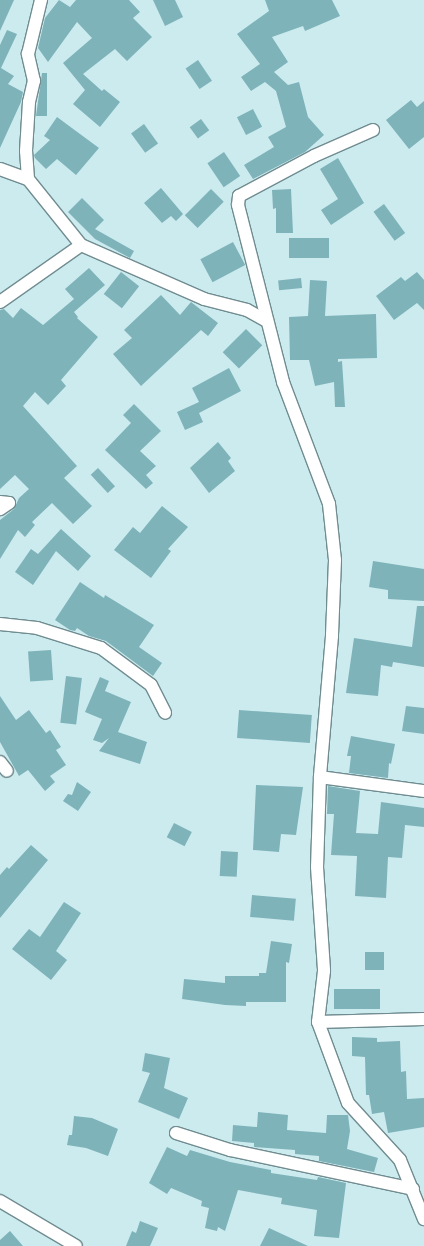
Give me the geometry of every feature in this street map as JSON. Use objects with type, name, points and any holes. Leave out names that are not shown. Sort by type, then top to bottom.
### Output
[{"type":"street","points":[[28,179],[26,151],[30,102],[34,81],[28,54],[41,0]]},
{"type":"street","points":[[372,130],[314,156],[239,196],[238,210],[242,216],[265,320],[283,382],[301,435],[329,504],[335,560],[332,636],[320,778],[317,867],[324,971],[318,1022],[348,1103],[400,1160],[424,1219]]},
{"type":"street","points":[[0,169],[28,179],[81,245],[204,299],[247,310],[265,320]]},
{"type":"street","points":[[0,302],[81,245]]},
{"type":"street","points":[[0,502],[9,503],[0,509]]},
{"type":"street","points":[[0,624],[37,628],[102,648],[151,685],[164,713]]},
{"type":"street","points":[[320,778],[424,791]]},
{"type":"street","points":[[318,1022],[424,1020]]},
{"type":"street","points":[[176,1133],[230,1150],[413,1189]]},
{"type":"street","points":[[0,1201],[76,1246]]},
{"type":"building","points":[[0,0],[14,0],[0,31]]},
{"type":"building","points":[[59,0],[70,7],[76,0],[129,0],[140,12],[133,18],[152,37],[127,61],[115,49],[83,74],[102,91],[104,89],[120,102],[100,127],[73,104],[85,90],[63,63],[92,38],[77,22],[48,62],[38,48],[45,18]]},
{"type":"building","points":[[153,0],[175,0],[183,17],[165,26]]},
{"type":"building","points":[[265,0],[332,0],[340,16],[305,31],[303,26],[272,37],[288,62],[274,72],[288,85],[299,82],[308,117],[324,135],[305,152],[253,179],[244,165],[274,147],[268,137],[286,127],[276,91],[265,82],[251,91],[241,77],[260,64],[237,34],[269,11]]},
{"type":"building","points":[[7,30],[17,34],[1,68],[14,76],[8,84],[23,92],[21,102],[0,148],[0,45]]},
{"type":"building","points":[[198,60],[212,81],[200,89],[186,68]]},
{"type":"building","points":[[42,73],[47,73],[47,116],[36,116]]},
{"type":"building","points":[[411,100],[417,107],[424,101],[424,137],[409,149],[386,120]]},
{"type":"building","points":[[253,109],[262,127],[246,135],[237,117]]},
{"type":"building","points":[[57,117],[99,148],[76,175],[57,159],[46,169],[34,155],[50,140],[44,136]]},
{"type":"building","points":[[201,119],[209,130],[198,139],[190,127]]},
{"type":"building","points":[[144,124],[158,143],[145,153],[131,133]]},
{"type":"building","points":[[224,152],[240,176],[224,187],[207,163]]},
{"type":"building","points":[[338,158],[364,203],[331,225],[321,210],[338,199],[320,169]]},
{"type":"building","points":[[161,188],[183,214],[176,221],[171,216],[162,223],[144,203]]},
{"type":"building","points":[[211,189],[224,202],[198,228],[185,215]]},
{"type":"building","points":[[291,189],[293,233],[276,233],[276,208],[273,209],[272,190]]},
{"type":"building","points":[[82,198],[104,220],[95,229],[134,251],[130,258],[95,239],[68,212]]},
{"type":"building","points":[[384,204],[405,233],[395,241],[373,212]]},
{"type":"building","points":[[289,238],[329,238],[329,258],[289,258]]},
{"type":"building","points":[[233,242],[245,265],[213,282],[200,259]]},
{"type":"building","points":[[89,268],[105,285],[74,312],[77,318],[98,337],[61,380],[66,386],[48,405],[35,392],[23,406],[77,466],[64,478],[92,506],[73,524],[52,503],[32,522],[35,525],[25,537],[18,530],[0,559],[0,520],[14,509],[19,498],[29,489],[15,475],[0,489],[0,310],[4,309],[13,318],[21,308],[43,325],[74,299],[65,289]]},
{"type":"building","points":[[121,272],[139,286],[122,308],[104,294]]},
{"type":"building","points":[[417,272],[424,280],[424,310],[417,303],[394,320],[376,296],[401,277],[405,281]]},
{"type":"building","points":[[301,278],[302,288],[279,290],[278,280]]},
{"type":"building","points":[[310,280],[327,281],[325,316],[376,314],[377,358],[338,359],[338,362],[342,361],[345,407],[335,407],[334,382],[315,386],[309,360],[290,360],[289,317],[308,316]]},
{"type":"building","points":[[161,295],[180,315],[191,302],[218,323],[208,336],[201,330],[141,386],[113,354],[132,338],[124,330]]},
{"type":"building","points":[[246,329],[262,345],[239,369],[223,352]]},
{"type":"building","points":[[229,368],[241,391],[199,413],[203,422],[185,430],[177,412],[199,402],[192,388]]},
{"type":"building","points":[[134,404],[161,431],[140,451],[156,466],[146,475],[153,483],[146,489],[105,450],[131,423],[123,415]]},
{"type":"building","points":[[218,442],[231,458],[228,461],[235,471],[209,493],[190,468]]},
{"type":"building","points":[[98,468],[115,486],[108,493],[91,475]]},
{"type":"building","points":[[162,506],[188,527],[168,549],[171,551],[151,578],[114,550],[133,527],[140,533]]},
{"type":"building","points":[[61,529],[91,556],[78,571],[56,551],[33,585],[15,572],[31,549],[38,554]]},
{"type":"building","points":[[373,561],[424,569],[424,601],[388,599],[388,590],[369,587]]},
{"type":"building","points":[[80,582],[104,598],[105,595],[154,625],[139,647],[162,663],[153,676],[106,641],[89,636],[77,628],[75,631],[70,630],[55,620]]},
{"type":"building","points":[[417,606],[424,606],[424,667],[393,662],[392,667],[381,665],[378,696],[346,693],[354,638],[412,647]]},
{"type":"building","points":[[51,650],[53,680],[30,682],[28,652]]},
{"type":"building","points":[[66,676],[82,678],[76,725],[60,723]]},
{"type":"building","points":[[100,677],[109,681],[105,691],[131,702],[118,732],[147,742],[140,764],[99,751],[109,738],[102,743],[93,740],[102,719],[85,712]]},
{"type":"building","points":[[0,696],[16,720],[29,710],[46,733],[50,730],[61,747],[56,750],[66,765],[50,776],[55,782],[45,791],[28,770],[19,776],[0,742]]},
{"type":"building","points":[[406,706],[424,708],[424,734],[402,731]]},
{"type":"building","points":[[239,710],[312,715],[310,743],[237,738]]},
{"type":"building","points":[[351,736],[395,744],[391,764],[389,763],[388,778],[349,773],[351,756],[347,756]]},
{"type":"building","points":[[77,782],[91,792],[78,811],[63,801],[68,794],[72,795]]},
{"type":"building","points":[[256,785],[303,787],[296,835],[281,834],[279,852],[253,850]]},
{"type":"building","points":[[328,786],[360,791],[356,833],[378,834],[381,802],[424,808],[424,827],[405,825],[402,858],[388,857],[386,898],[355,896],[357,856],[331,855],[334,814],[327,814]]},
{"type":"building","points":[[174,823],[192,832],[185,846],[167,837]]},
{"type":"building","points":[[31,845],[48,860],[0,918],[0,875],[7,867],[9,869]]},
{"type":"building","points":[[221,851],[238,852],[237,877],[220,876]]},
{"type":"building","points":[[252,895],[296,899],[294,921],[250,917]]},
{"type":"building","points":[[64,902],[81,913],[56,951],[67,960],[51,980],[12,949],[29,929],[40,937]]},
{"type":"building","points":[[271,941],[292,944],[289,963],[286,962],[286,1002],[246,1002],[246,1006],[182,999],[184,979],[225,983],[225,976],[259,976],[259,973],[266,973]]},
{"type":"building","points":[[365,952],[384,952],[384,970],[365,970]]},
{"type":"building","points":[[334,989],[380,989],[380,1009],[334,1009]]},
{"type":"building","points":[[352,1037],[377,1038],[377,1042],[400,1041],[401,1072],[406,1071],[407,1099],[424,1098],[424,1127],[388,1133],[384,1112],[372,1114],[369,1095],[366,1095],[365,1057],[352,1056]]},
{"type":"building","points":[[145,1053],[170,1058],[164,1088],[188,1098],[179,1119],[138,1102],[150,1073],[142,1071]]},
{"type":"building","points":[[258,1112],[288,1115],[287,1130],[326,1133],[327,1115],[348,1115],[350,1131],[347,1149],[378,1158],[374,1172],[319,1161],[319,1156],[295,1154],[295,1150],[254,1147],[254,1143],[232,1141],[233,1125],[257,1127]]},
{"type":"building","points":[[74,1116],[92,1118],[118,1129],[108,1156],[86,1148],[67,1145],[69,1135],[72,1135]]},
{"type":"building","points":[[167,1147],[187,1156],[190,1150],[230,1162],[271,1170],[271,1173],[317,1180],[318,1177],[346,1183],[339,1238],[314,1236],[317,1210],[281,1204],[282,1198],[238,1190],[225,1231],[218,1227],[217,1231],[205,1228],[209,1208],[201,1206],[202,1201],[171,1188],[167,1194],[149,1183]]},
{"type":"building","points":[[140,1221],[158,1228],[150,1246],[126,1246],[132,1231],[136,1233]]},
{"type":"building","points":[[269,1228],[308,1246],[260,1246]]},
{"type":"building","points":[[10,1231],[23,1246],[0,1246],[0,1240]]}]
